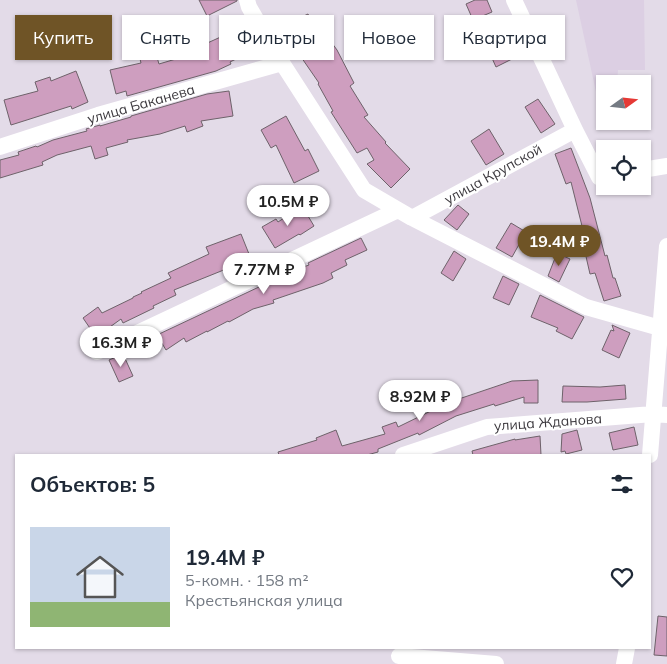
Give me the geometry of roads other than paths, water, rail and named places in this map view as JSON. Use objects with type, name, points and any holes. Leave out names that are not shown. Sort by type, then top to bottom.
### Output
[{"type":"street","points":[[247,0],[249,7],[282,63],[364,190],[405,214],[586,308],[660,328]]},
{"type":"street","points":[[514,0],[596,171]]},
{"type":"street","name":"улица Баканева","points":[[0,148],[98,115],[282,63]]},
{"type":"street","name":"улица Крупской","points":[[97,352],[405,214],[575,130]]},
{"type":"street","points":[[651,169],[667,166]]},
{"type":"street","points":[[650,454],[660,414],[660,328],[667,246]]},
{"type":"street","name":"улица Жданова","points":[[406,454],[487,427],[660,414]]},
{"type":"street","points":[[624,664],[627,649]]},
{"type":"street","points":[[399,656],[496,664]]}]
